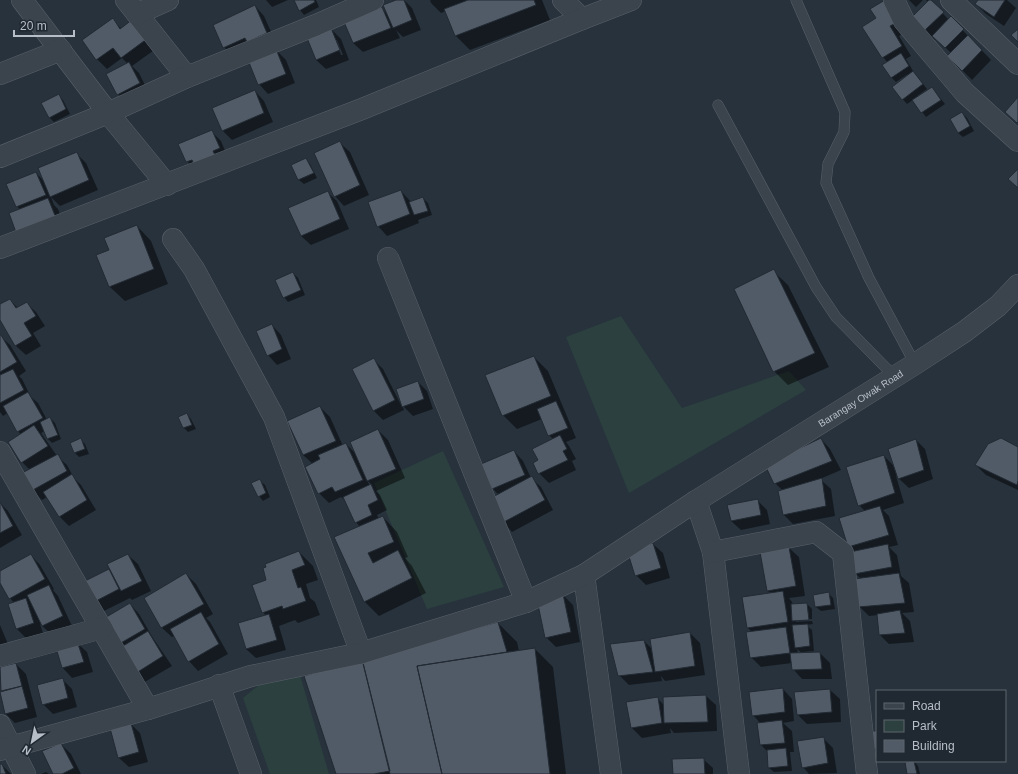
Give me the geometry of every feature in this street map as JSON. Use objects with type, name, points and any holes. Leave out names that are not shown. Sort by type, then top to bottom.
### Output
[{"type":"street","points":[[22,0],[108,113],[167,185]]},
{"type":"street","points":[[168,0],[131,7],[187,77]]},
{"type":"street","points":[[0,157],[108,113],[187,77],[316,25],[373,0]]},
{"type":"street","points":[[563,0],[582,19]]},
{"type":"street","points":[[0,248],[362,109],[632,0]]},
{"type":"street","points":[[894,0],[904,21],[964,93],[1018,142]]},
{"type":"street","points":[[951,0],[1018,64]]},
{"type":"street","points":[[0,74],[61,50]]},
{"type":"street","points":[[172,239],[194,269],[274,417],[361,653]]},
{"type":"street","points":[[388,258],[526,602]]},
{"type":"street","name":"Barangay Owak Road","points":[[6,748],[148,709],[251,676],[361,653],[526,602],[584,575],[696,501],[895,377],[964,332],[998,306],[1018,285]]},
{"type":"street","points":[[0,452],[148,709]]},
{"type":"street","points":[[696,501],[713,552],[739,774]]},
{"type":"street","points":[[713,552],[816,532],[843,553],[867,774]]},
{"type":"street","points":[[584,575],[611,774]]},
{"type":"street","points":[[0,656],[102,628]]},
{"type":"street","points":[[219,685],[251,774]]},
{"type":"street","points":[[0,725],[6,748],[25,774]]},
{"type":"lane","points":[[796,0],[845,112],[844,132],[828,164],[826,183],[869,278],[915,364]]},
{"type":"lane","points":[[718,105],[816,287],[836,317],[895,377]]},
{"type":"green space","points":[[621,316],[682,408],[789,371],[806,390],[629,493],[566,337]]},
{"type":"green space","points":[[443,451],[504,587],[427,609],[374,483]]},
{"type":"green space","points":[[300,675],[329,774],[270,774],[243,698],[260,684]]},
{"type":"building","points":[[294,0],[314,0],[315,2],[299,11]]},
{"type":"building","points":[[396,0],[404,0],[412,20],[393,28],[383,5]]},
{"type":"building","points":[[468,0],[534,0],[536,5],[455,36],[444,9]]},
{"type":"building","points":[[885,0],[900,21],[890,26],[902,46],[882,58],[862,27],[876,18],[870,9]]},
{"type":"building","points":[[929,0],[931,0],[944,12],[924,31],[911,18]]},
{"type":"building","points":[[978,0],[1005,0],[994,17],[975,4]]},
{"type":"building","points":[[255,5],[267,33],[247,42],[245,38],[223,48],[213,25]]},
{"type":"building","points":[[382,7],[391,28],[353,43],[344,22]]},
{"type":"building","points":[[951,16],[964,29],[945,48],[932,36]]},
{"type":"building","points":[[113,18],[120,29],[133,19],[148,38],[121,58],[113,48],[96,60],[82,40]]},
{"type":"building","points":[[331,28],[340,50],[316,60],[307,38]]},
{"type":"building","points":[[1018,29],[1018,42],[1011,35]]},
{"type":"building","points":[[968,35],[982,50],[962,71],[947,56]]},
{"type":"building","points":[[276,49],[286,74],[258,85],[248,60]]},
{"type":"building","points":[[901,53],[909,66],[891,78],[882,65]]},
{"type":"building","points":[[129,62],[140,83],[117,95],[106,74]]},
{"type":"building","points":[[913,71],[923,84],[902,100],[892,87]]},
{"type":"building","points":[[932,87],[941,100],[921,113],[912,100]]},
{"type":"building","points":[[255,90],[264,113],[222,131],[212,108]]},
{"type":"building","points":[[59,94],[66,109],[49,118],[41,103]]},
{"type":"building","points":[[1018,97],[1018,122],[1017,123],[1005,112]]},
{"type":"building","points":[[962,112],[970,126],[958,133],[950,119]]},
{"type":"building","points":[[212,130],[220,148],[213,151],[216,157],[195,166],[192,160],[186,162],[178,144]]},
{"type":"building","points":[[340,141],[360,185],[334,197],[314,153]]},
{"type":"building","points":[[77,152],[89,180],[50,197],[38,168]]},
{"type":"building","points":[[306,158],[314,173],[298,180],[291,165]]},
{"type":"building","points":[[1018,169],[1018,188],[1008,179]]},
{"type":"building","points":[[36,172],[46,195],[16,207],[6,184]]},
{"type":"building","points":[[401,190],[410,214],[377,227],[368,202]]},
{"type":"building","points":[[328,191],[340,219],[301,236],[288,208]]},
{"type":"building","points":[[423,197],[428,211],[414,215],[409,202]]},
{"type":"building","points":[[48,198],[58,223],[18,238],[9,213]]},
{"type":"building","points":[[137,225],[154,269],[109,287],[96,255],[109,250],[104,238]]},
{"type":"building","points":[[774,269],[815,353],[773,372],[734,289]]},
{"type":"building","points":[[293,272],[301,290],[283,298],[275,280]]},
{"type":"building","points":[[10,299],[16,308],[27,302],[36,316],[24,323],[32,336],[15,346],[0,320],[0,304]]},
{"type":"building","points":[[272,324],[282,349],[267,356],[256,331]]},
{"type":"building","points":[[0,335],[17,362],[0,372]]},
{"type":"building","points":[[534,356],[551,396],[502,416],[485,375]]},
{"type":"building","points":[[374,358],[395,400],[373,411],[352,369]]},
{"type":"building","points":[[13,369],[24,390],[0,403],[0,375]]},
{"type":"building","points":[[418,381],[424,399],[402,407],[396,389]]},
{"type":"building","points":[[28,392],[43,418],[17,432],[3,406]]},
{"type":"building","points":[[556,401],[568,428],[548,436],[537,409]]},
{"type":"building","points":[[320,406],[336,441],[303,455],[287,421]]},
{"type":"building","points":[[187,413],[192,425],[183,428],[178,417]]},
{"type":"building","points":[[50,417],[58,435],[47,439],[40,422]]},
{"type":"building","points":[[34,425],[48,446],[21,463],[8,442]]},
{"type":"building","points":[[378,429],[396,469],[367,481],[350,442]]},
{"type":"building","points":[[560,435],[567,449],[563,451],[568,460],[538,474],[533,463],[538,460],[532,449]]},
{"type":"building","points":[[81,438],[85,449],[74,453],[70,443]]},
{"type":"building","points":[[821,438],[832,461],[774,484],[765,465]]},
{"type":"building","points":[[1001,438],[1018,447],[1017,485],[975,465],[988,444]]},
{"type":"building","points":[[916,439],[924,470],[898,479],[888,449]]},
{"type":"building","points":[[346,443],[363,480],[335,492],[332,487],[318,494],[305,467],[320,459],[318,455]]},
{"type":"building","points":[[514,450],[525,475],[492,489],[481,464]]},
{"type":"building","points":[[58,454],[67,471],[31,491],[22,473]]},
{"type":"building","points":[[884,455],[895,493],[858,506],[846,467]]},
{"type":"building","points":[[72,474],[87,500],[59,517],[43,492]]},
{"type":"building","points":[[532,476],[545,500],[502,523],[489,499]]},
{"type":"building","points":[[822,478],[826,506],[783,515],[778,491]]},
{"type":"building","points":[[260,479],[266,493],[258,497],[251,483]]},
{"type":"building","points":[[371,484],[378,500],[368,505],[372,515],[355,523],[343,497]]},
{"type":"building","points":[[758,499],[761,515],[731,521],[727,505]]},
{"type":"building","points":[[0,502],[13,526],[0,533]]},
{"type":"building","points":[[880,506],[889,535],[848,547],[839,518]]},
{"type":"building","points":[[383,516],[394,542],[368,553],[373,563],[398,550],[412,578],[364,602],[334,537]]},
{"type":"building","points":[[653,543],[661,568],[635,576],[627,550]]},
{"type":"building","points":[[888,544],[892,567],[854,574],[850,552]]},
{"type":"building","points":[[789,547],[796,586],[767,591],[760,552]]},
{"type":"building","points":[[299,551],[305,565],[292,570],[298,588],[301,587],[306,601],[283,609],[282,606],[262,613],[252,585],[266,580],[263,568],[266,567],[265,564]]},
{"type":"building","points":[[31,554],[45,579],[9,599],[0,583],[0,571]]},
{"type":"building","points":[[128,554],[142,581],[121,591],[107,564]]},
{"type":"building","points":[[109,569],[119,589],[94,602],[83,582]]},
{"type":"building","points":[[186,573],[204,604],[161,628],[144,598]]},
{"type":"building","points":[[899,573],[905,603],[858,607],[854,579]]},
{"type":"building","points":[[49,585],[63,616],[42,626],[27,595]]},
{"type":"building","points":[[783,591],[788,622],[747,628],[742,597]]},
{"type":"building","points":[[829,592],[831,605],[815,607],[813,595]]},
{"type":"building","points":[[563,594],[571,632],[545,638],[537,600]]},
{"type":"building","points":[[26,598],[34,623],[16,629],[8,604]]},
{"type":"building","points":[[130,603],[145,629],[119,644],[103,619]]},
{"type":"building","points":[[807,603],[809,620],[792,621],[791,604]]},
{"type":"building","points":[[900,610],[905,633],[879,635],[877,614]]},
{"type":"building","points":[[201,612],[219,644],[188,662],[170,629]]},
{"type":"building","points":[[269,614],[277,640],[246,649],[238,623]]},
{"type":"building","points":[[498,622],[507,652],[417,666],[442,774],[390,774],[362,659]]},
{"type":"building","points":[[808,624],[810,646],[795,648],[792,625]]},
{"type":"building","points":[[786,627],[790,653],[750,658],[746,632]]},
{"type":"building","points":[[148,631],[163,656],[133,675],[118,649]]},
{"type":"building","points":[[690,632],[695,666],[655,672],[650,639]]},
{"type":"building","points":[[644,640],[653,672],[618,676],[610,644]]},
{"type":"building","points":[[77,641],[84,662],[62,668],[56,648]]},
{"type":"building","points":[[535,648],[550,774],[442,774],[417,666]]},
{"type":"building","points":[[820,652],[822,669],[792,670],[790,653]]},
{"type":"building","points":[[362,659],[390,771],[374,774],[336,774],[304,676]]},
{"type":"building","points":[[16,663],[22,686],[1,691],[0,667]]},
{"type":"building","points":[[63,678],[68,698],[42,705],[37,685]]},
{"type":"building","points":[[22,686],[28,708],[5,714],[0,692]]},
{"type":"building","points":[[783,688],[785,712],[752,716],[749,692]]},
{"type":"building","points":[[830,689],[832,712],[797,715],[794,692]]},
{"type":"building","points":[[706,695],[708,722],[664,723],[663,697]]},
{"type":"building","points":[[658,697],[662,723],[631,728],[626,702]]},
{"type":"building","points":[[782,720],[785,743],[760,745],[757,723]]},
{"type":"building","points":[[131,723],[139,752],[118,758],[110,728]]},
{"type":"building","points":[[871,731],[876,731],[876,749],[874,749]]},
{"type":"building","points":[[824,737],[828,763],[802,768],[797,741]]},
{"type":"building","points":[[61,743],[74,768],[62,774],[53,774],[42,751]]},
{"type":"building","points":[[786,748],[788,766],[768,768],[767,750]]},
{"type":"building","points":[[704,758],[705,774],[673,774],[672,759]]},
{"type":"building","points":[[905,762],[914,762],[917,774],[907,774]]},
{"type":"building","points":[[0,764],[2,764],[6,774],[0,774]]}]
